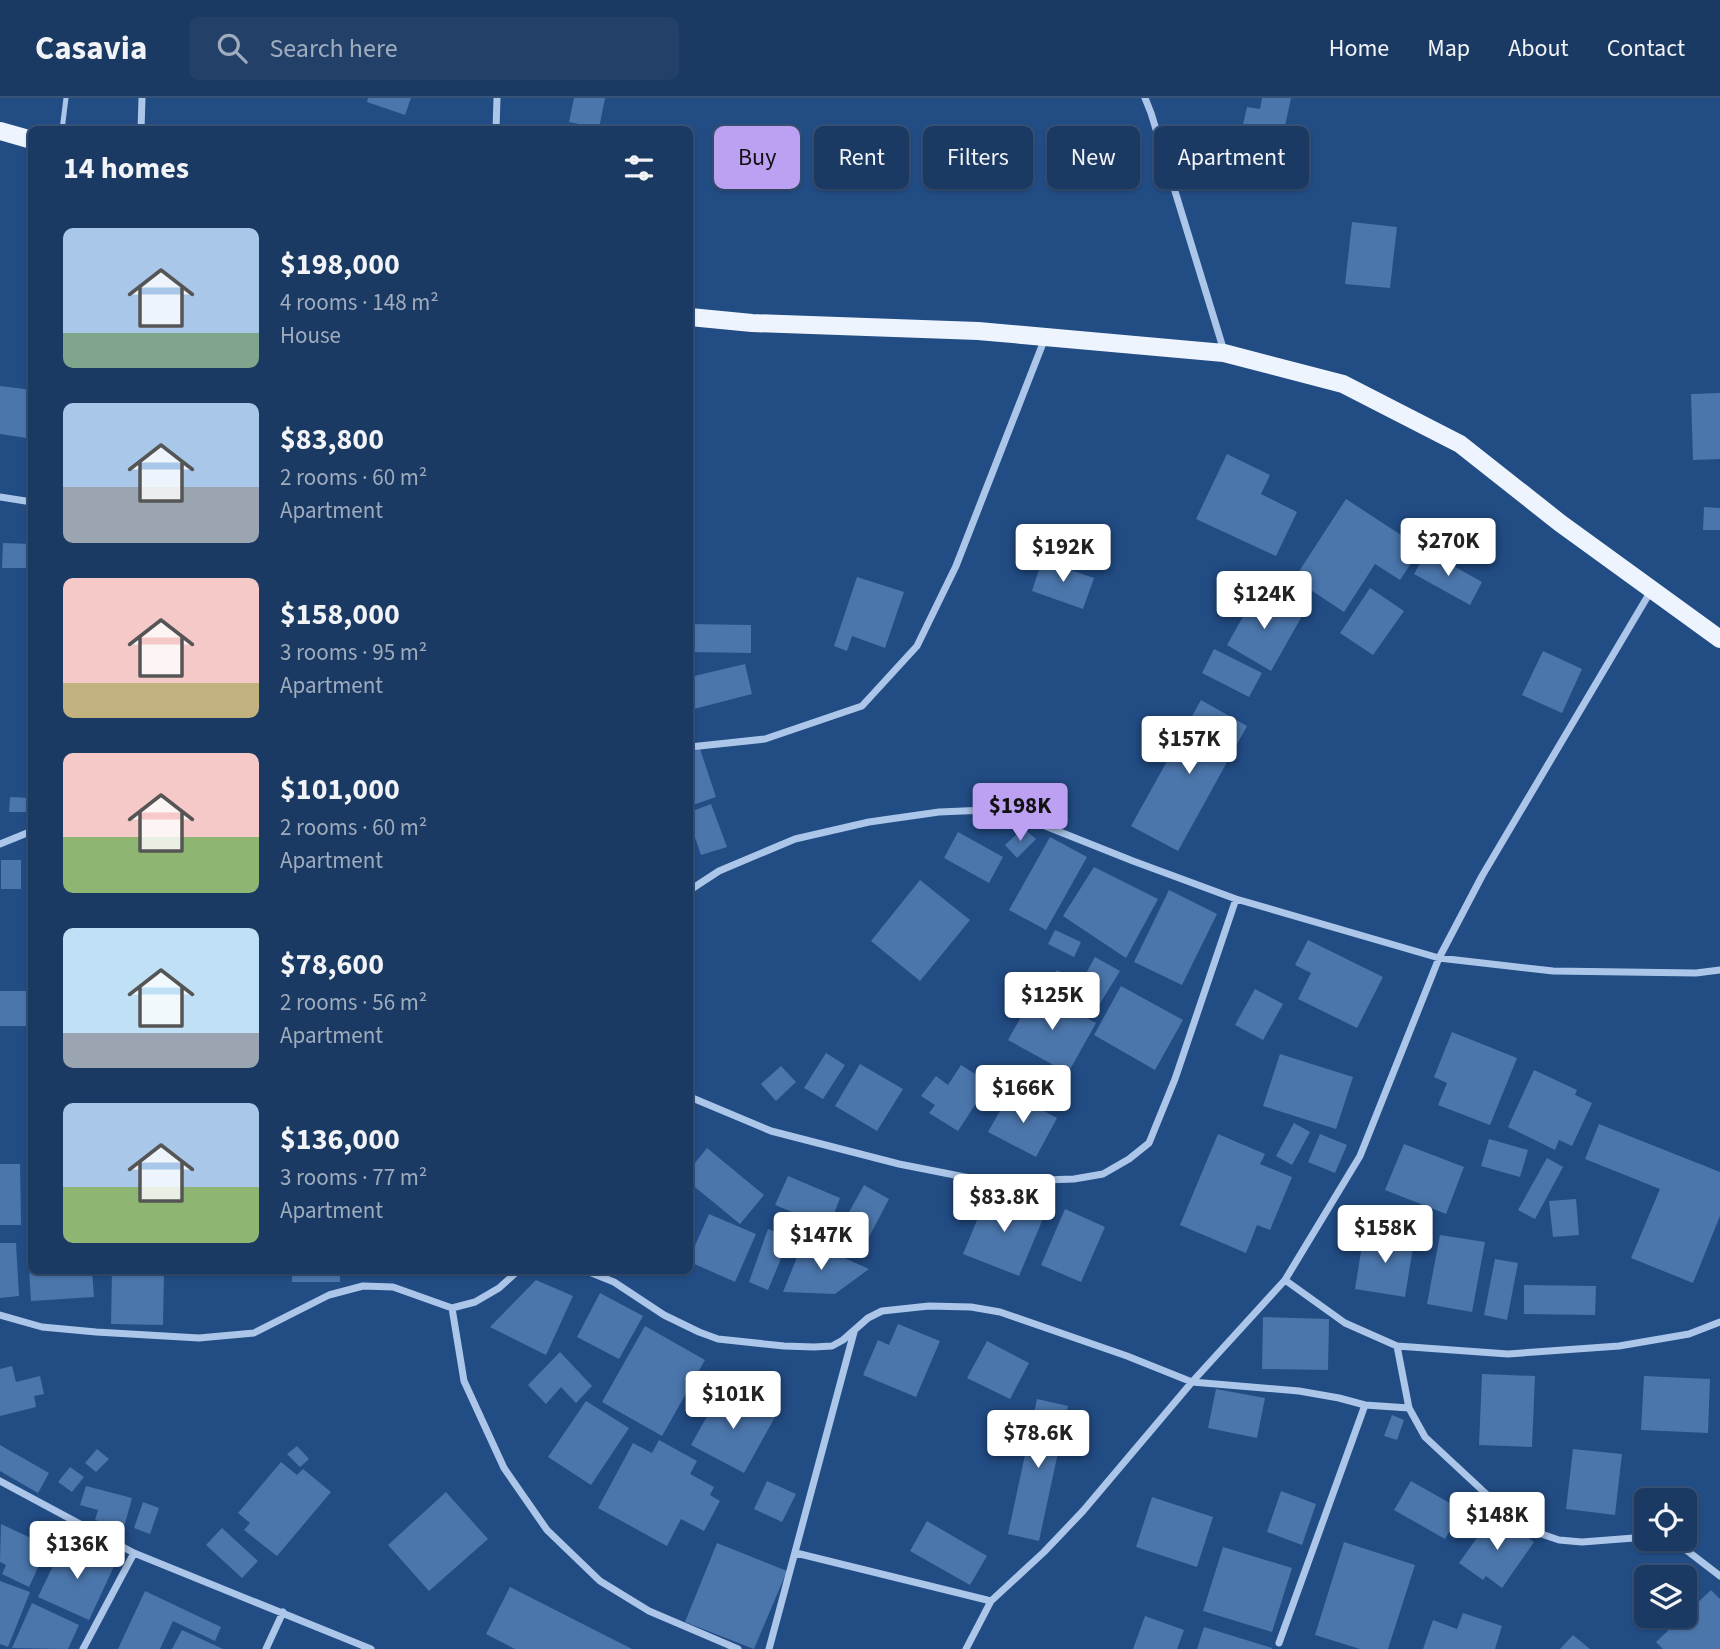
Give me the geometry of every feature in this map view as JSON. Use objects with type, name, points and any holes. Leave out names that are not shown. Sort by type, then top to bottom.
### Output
[{"type":"main road","points":[[0,131],[28,139]]},
{"type":"main road","points":[[693,317],[752,323],[978,331],[1224,354],[1343,384],[1460,444],[1560,523],[1720,639]]},
{"type":"street","points":[[141,126],[142,98]]},
{"type":"street","points":[[496,126],[497,98]]},
{"type":"street","points":[[1145,98],[1224,354]]},
{"type":"street","points":[[693,747],[765,739],[862,706],[917,646],[956,566],[1046,337]]},
{"type":"street","points":[[0,497],[28,501]]},
{"type":"street","points":[[967,1649],[991,1601],[1083,1511],[1192,1382],[1285,1280],[1360,1156],[1439,958],[1482,876],[1652,589]]},
{"type":"street","points":[[693,888],[719,871],[795,839],[869,822],[939,812],[987,810],[1030,820],[1236,899],[1439,958],[1553,971],[1696,973],[1720,970]]},
{"type":"street","points":[[0,844],[28,833]]},
{"type":"street","points":[[693,1098],[771,1131],[899,1164],[975,1179],[1073,1179],[1103,1174],[1149,1143],[1175,1079],[1236,899]]},
{"type":"street","points":[[0,1315],[42,1327],[199,1338],[254,1333],[329,1295],[363,1286],[393,1287],[452,1308],[475,1302],[499,1288],[515,1274]]},
{"type":"street","points":[[594,1274],[614,1282],[664,1315],[718,1339],[814,1347],[832,1346],[844,1340],[868,1318],[882,1311],[905,1307],[971,1307],[1000,1312],[1127,1356],[1192,1382],[1299,1391],[1364,1405],[1409,1408]]},
{"type":"street","points":[[1285,1280],[1345,1323],[1397,1346],[1508,1354],[1619,1346],[1689,1334],[1720,1322]]},
{"type":"street","points":[[452,1308],[464,1381],[504,1468],[547,1530],[600,1581],[649,1611],[738,1649]]},
{"type":"street","points":[[769,1649],[854,1332]]},
{"type":"street","points":[[1397,1346],[1409,1408],[1425,1437],[1527,1529],[1559,1540],[1582,1542],[1634,1538]]},
{"type":"street","points":[[1279,1643],[1364,1405]]},
{"type":"street","points":[[0,1481],[134,1553],[372,1649]]},
{"type":"street","points":[[1688,1551],[1720,1576]]},
{"type":"street","points":[[83,1649],[134,1553]]},
{"type":"street","points":[[796,1553],[991,1601]]},
{"type":"street","points":[[266,1649],[283,1612]]},
{"type":"lane","points":[[62,126],[66,98]]},
{"type":"building","points":[[368,98],[411,98],[405,115],[367,102]]},
{"type":"building","points":[[574,98],[605,98],[599,126],[569,122]]},
{"type":"building","points":[[1262,98],[1291,98],[1285,126],[1243,126],[1247,107],[1260,109]]},
{"type":"building","points":[[1352,222],[1397,227],[1390,288],[1345,284]]},
{"type":"building","points":[[0,386],[28,390],[27,438],[0,434]]},
{"type":"building","points":[[1720,393],[1720,459],[1693,460],[1691,394]]},
{"type":"building","points":[[1227,454],[1270,475],[1261,494],[1297,512],[1276,556],[1196,519]]},
{"type":"building","points":[[1346,499],[1421,548],[1400,580],[1375,564],[1344,612],[1294,579]]},
{"type":"building","points":[[1704,507],[1720,508],[1720,530],[1703,530]]},
{"type":"building","points":[[3,543],[28,544],[28,568],[2,568]]},
{"type":"building","points":[[1427,551],[1482,582],[1470,605],[1414,574]]},
{"type":"building","points":[[1042,560],[1094,578],[1083,609],[1032,591]]},
{"type":"building","points":[[857,577],[904,592],[885,648],[852,636],[847,651],[834,646]]},
{"type":"building","points":[[1370,588],[1404,611],[1373,655],[1340,633]]},
{"type":"building","points":[[1258,590],[1302,616],[1271,671],[1227,645]]},
{"type":"building","points":[[693,624],[751,625],[751,653],[693,652]]},
{"type":"building","points":[[1214,649],[1262,673],[1249,697],[1202,673]]},
{"type":"building","points":[[1543,651],[1582,669],[1562,713],[1522,695]]},
{"type":"building","points":[[745,664],[752,694],[693,709],[693,676]]},
{"type":"building","points":[[1201,700],[1247,726],[1178,851],[1131,826]]},
{"type":"building","points":[[700,749],[716,797],[693,805],[693,751]]},
{"type":"building","points":[[10,797],[28,798],[28,812],[9,812]]},
{"type":"building","points":[[711,804],[727,847],[701,855],[693,832],[693,811]]},
{"type":"building","points":[[1023,828],[1036,839],[1017,858],[1005,845]]},
{"type":"building","points":[[958,832],[1003,857],[989,883],[944,858]]},
{"type":"building","points":[[1050,837],[1087,857],[1046,930],[1009,910]]},
{"type":"building","points":[[1,860],[21,860],[21,889],[1,889]]},
{"type":"building","points":[[1094,867],[1158,899],[1126,958],[1063,916]]},
{"type":"building","points":[[920,880],[970,920],[920,981],[871,941]]},
{"type":"building","points":[[1169,890],[1217,914],[1182,985],[1134,962]]},
{"type":"building","points":[[1055,930],[1081,942],[1074,957],[1048,944]]},
{"type":"building","points":[[1308,940],[1383,977],[1357,1028],[1298,999],[1311,973],[1295,965]]},
{"type":"building","points":[[1095,957],[1120,971],[1091,1018],[1045,990],[1057,970],[1080,984]]},
{"type":"building","points":[[1121,986],[1183,1020],[1155,1070],[1094,1035]]},
{"type":"building","points":[[1255,989],[1283,1004],[1263,1040],[1235,1025]]},
{"type":"building","points":[[1036,990],[1096,1023],[1068,1073],[1008,1040]]},
{"type":"building","points":[[0,991],[28,991],[28,1026],[0,1026]]},
{"type":"building","points":[[1452,1032],[1517,1058],[1490,1125],[1438,1105],[1447,1083],[1434,1077]]},
{"type":"building","points":[[826,1053],[845,1065],[823,1099],[804,1088]]},
{"type":"building","points":[[1280,1054],[1353,1077],[1336,1129],[1263,1106]]},
{"type":"building","points":[[860,1064],[903,1089],[877,1131],[835,1106]]},
{"type":"building","points":[[961,1065],[989,1083],[958,1131],[929,1113],[935,1105],[921,1096],[936,1076],[948,1085]]},
{"type":"building","points":[[781,1066],[796,1082],[776,1101],[761,1084]]},
{"type":"building","points":[[1534,1070],[1577,1090],[1575,1095],[1592,1103],[1572,1146],[1559,1140],[1555,1150],[1508,1127]]},
{"type":"building","points":[[1010,1093],[1057,1118],[1036,1157],[988,1132]]},
{"type":"building","points":[[1294,1123],[1310,1132],[1292,1165],[1276,1156]]},
{"type":"building","points":[[1599,1124],[1720,1172],[1720,1216],[1693,1283],[1631,1258],[1660,1189],[1585,1159]]},
{"type":"building","points":[[1218,1134],[1265,1154],[1260,1164],[1292,1177],[1270,1230],[1257,1225],[1246,1253],[1180,1225]]},
{"type":"building","points":[[1320,1134],[1347,1145],[1335,1173],[1308,1162]]},
{"type":"building","points":[[1489,1139],[1528,1150],[1520,1177],[1481,1166]]},
{"type":"building","points":[[1404,1144],[1464,1167],[1446,1214],[1385,1190]]},
{"type":"building","points":[[707,1148],[764,1195],[740,1224],[693,1185],[693,1165]]},
{"type":"building","points":[[1547,1158],[1563,1167],[1535,1219],[1518,1210]]},
{"type":"building","points":[[0,1164],[20,1164],[21,1225],[0,1225]]},
{"type":"building","points":[[788,1176],[840,1198],[829,1227],[775,1205]]},
{"type":"building","points":[[864,1185],[889,1199],[859,1256],[833,1241]]},
{"type":"building","points":[[989,1191],[1045,1214],[1019,1276],[963,1254]]},
{"type":"building","points":[[1576,1199],[1579,1235],[1553,1237],[1549,1201]]},
{"type":"building","points":[[1065,1209],[1105,1227],[1081,1282],[1041,1265]]},
{"type":"building","points":[[709,1214],[756,1234],[735,1282],[693,1263],[693,1250]]},
{"type":"building","points":[[768,1229],[790,1237],[768,1290],[749,1282]]},
{"type":"building","points":[[1364,1233],[1414,1241],[1405,1297],[1355,1289]]},
{"type":"building","points":[[1440,1235],[1485,1242],[1472,1312],[1427,1304]]},
{"type":"building","points":[[804,1240],[869,1269],[835,1294],[783,1292]]},
{"type":"building","points":[[0,1243],[16,1243],[19,1296],[0,1298]]},
{"type":"building","points":[[1495,1259],[1518,1263],[1507,1320],[1484,1315]]},
{"type":"building","points":[[29,1274],[92,1274],[94,1297],[31,1301]]},
{"type":"building","points":[[112,1274],[164,1274],[163,1325],[111,1324]]},
{"type":"building","points":[[292,1274],[340,1274],[340,1282],[292,1282]]},
{"type":"building","points":[[536,1280],[573,1296],[546,1355],[490,1327]]},
{"type":"building","points":[[1524,1285],[1596,1286],[1595,1315],[1524,1314]]},
{"type":"building","points":[[600,1293],[643,1316],[619,1359],[577,1337]]},
{"type":"building","points":[[1263,1317],[1329,1319],[1328,1370],[1262,1369]]},
{"type":"building","points":[[898,1324],[940,1341],[916,1397],[863,1375],[878,1340],[889,1345]]},
{"type":"building","points":[[645,1326],[705,1360],[662,1436],[602,1402]]},
{"type":"building","points":[[987,1341],[1029,1363],[1010,1399],[967,1378]]},
{"type":"building","points":[[560,1352],[592,1386],[576,1403],[561,1387],[546,1404],[528,1385]]},
{"type":"building","points":[[12,1366],[16,1382],[40,1376],[44,1394],[34,1396],[36,1407],[0,1416],[0,1369]]},
{"type":"building","points":[[1482,1374],[1535,1376],[1532,1447],[1479,1445]]},
{"type":"building","points":[[1644,1376],[1710,1379],[1708,1433],[1641,1430]]},
{"type":"building","points":[[722,1389],[775,1417],[744,1473],[691,1445]]},
{"type":"building","points":[[1216,1389],[1265,1398],[1257,1438],[1208,1428]]},
{"type":"building","points":[[1037,1399],[1068,1406],[1039,1541],[1008,1534]]},
{"type":"building","points":[[586,1401],[629,1428],[591,1485],[548,1457]]},
{"type":"building","points":[[1392,1415],[1404,1420],[1397,1440],[1384,1436]]},
{"type":"building","points":[[659,1440],[697,1461],[690,1474],[714,1487],[710,1495],[720,1501],[704,1531],[681,1519],[667,1546],[598,1508],[633,1443],[652,1453]]},
{"type":"building","points":[[0,1445],[49,1473],[38,1493],[0,1471]]},
{"type":"building","points":[[297,1446],[309,1459],[300,1467],[287,1454]]},
{"type":"building","points":[[97,1449],[109,1459],[96,1472],[85,1463]]},
{"type":"building","points":[[1573,1449],[1622,1454],[1615,1515],[1566,1509]]},
{"type":"building","points":[[281,1462],[297,1475],[303,1469],[331,1492],[277,1556],[244,1530],[250,1523],[238,1513]]},
{"type":"building","points":[[70,1467],[84,1477],[72,1492],[58,1482]]},
{"type":"building","points":[[767,1481],[796,1494],[782,1522],[754,1509]]},
{"type":"building","points":[[1411,1481],[1462,1510],[1445,1539],[1394,1510]]},
{"type":"building","points":[[86,1486],[132,1498],[124,1527],[95,1520],[98,1510],[80,1505]]},
{"type":"building","points":[[1281,1491],[1316,1504],[1302,1545],[1267,1532]]},
{"type":"building","points":[[446,1492],[488,1539],[429,1591],[388,1545]]},
{"type":"building","points":[[1152,1497],[1213,1517],[1197,1567],[1136,1547]]},
{"type":"building","points":[[143,1502],[159,1508],[150,1534],[134,1528]]},
{"type":"building","points":[[1494,1514],[1534,1542],[1502,1588],[1486,1576],[1483,1580],[1459,1563]]},
{"type":"building","points":[[927,1521],[987,1556],[970,1585],[910,1551]]},
{"type":"building","points":[[1,1524],[48,1546],[29,1587],[2,1574],[6,1565],[0,1562]]},
{"type":"building","points":[[222,1528],[258,1561],[242,1578],[206,1545]]},
{"type":"building","points":[[1344,1542],[1415,1565],[1388,1649],[1360,1649],[1315,1635]]},
{"type":"building","points":[[64,1543],[90,1555],[92,1551],[116,1562],[89,1620],[38,1597]]},
{"type":"building","points":[[717,1543],[787,1571],[754,1649],[685,1622]]},
{"type":"building","points":[[1223,1547],[1292,1568],[1272,1632],[1203,1611]]},
{"type":"building","points":[[0,1581],[30,1592],[8,1647],[0,1644]]},
{"type":"building","points":[[510,1587],[632,1649],[515,1649],[486,1634]]},
{"type":"building","points":[[1711,1590],[1720,1599],[1720,1649],[1663,1649],[1656,1642],[1671,1628],[1697,1628],[1697,1603]]},
{"type":"building","points":[[145,1591],[221,1627],[215,1641],[173,1621],[160,1649],[118,1649]]},
{"type":"building","points":[[32,1603],[79,1625],[68,1649],[12,1648]]},
{"type":"building","points":[[1463,1613],[1502,1626],[1495,1649],[1423,1649],[1433,1620],[1457,1629]]},
{"type":"building","points":[[1145,1616],[1184,1630],[1177,1649],[1133,1649]]},
{"type":"building","points":[[1204,1627],[1272,1648],[1272,1649],[1197,1649]]},
{"type":"building","points":[[182,1630],[223,1649],[172,1649]]},
{"type":"building","points":[[1573,1635],[1590,1649],[1560,1649]]}]
